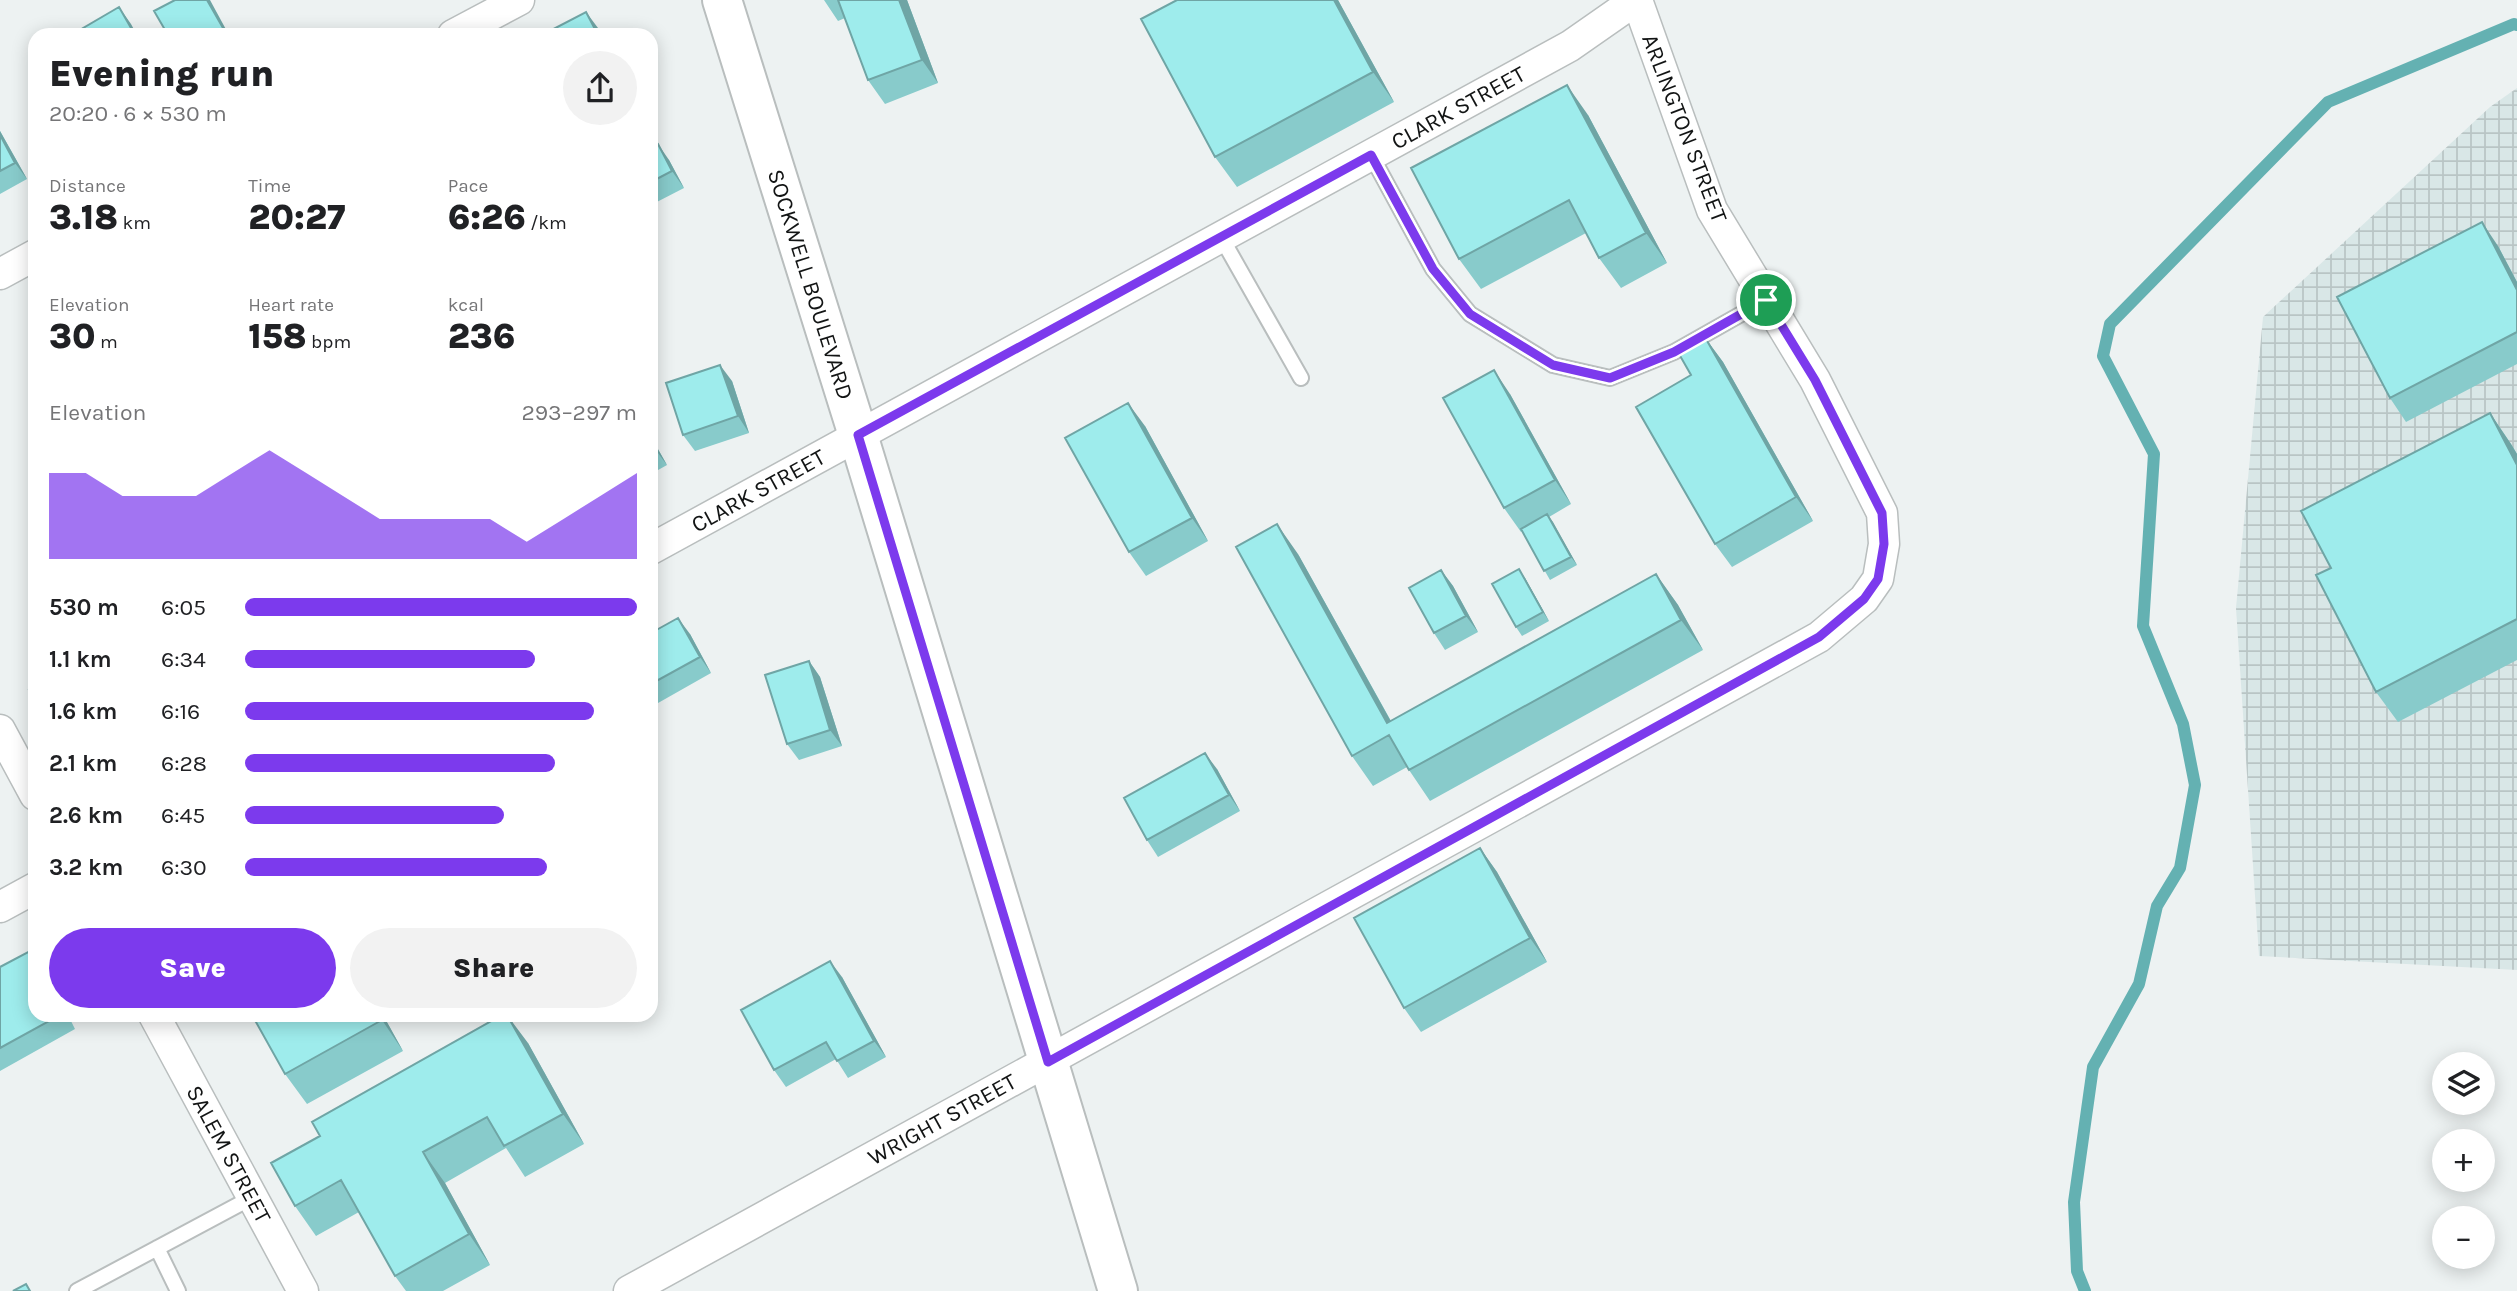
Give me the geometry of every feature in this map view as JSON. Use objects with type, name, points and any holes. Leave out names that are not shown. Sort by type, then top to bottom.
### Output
[{"type":"main road","name":"SOCKWELL BOULEVARD","points":[[722,0],[858,435],[1118,1291]]},
{"type":"street","points":[[466,28],[519,0]]},
{"type":"street","name":"CLARK STREET","points":[[658,545],[1570,46],[1637,0]]},
{"type":"street","name":"ARLINGTON STREET","points":[[1637,0],[1712,210],[1815,380],[1882,513],[1884,544],[1878,579],[1864,599],[1840,619]]},
{"type":"street","points":[[0,274],[28,259]]},
{"type":"street","name":"WRIGHT STREET","points":[[629,1291],[1819,637],[1840,619]]},
{"type":"street","points":[[0,730],[28,782]]},
{"type":"street","points":[[0,907],[28,892]]},
{"type":"street","name":"SALEM STREET","points":[[158,1022],[303,1291]]},
{"type":"lane","points":[[1371,155],[1433,269],[1470,314],[1553,365],[1610,378],[1674,352],[1766,300]]},
{"type":"lane","points":[[1221,237],[1301,378]]},
{"type":"lane","points":[[77,1291],[253,1197]]},
{"type":"lane","points":[[157,1248],[178,1291]]},
{"type":"shaded area","points":[[2517,88],[2517,970],[2259,956],[2236,608],[2263,317],[2490,107]]},
{"type":"building","points":[[175,0],[207,0],[223,28],[164,28],[154,11]]},
{"type":"building","points":[[838,0],[899,0],[922,60],[868,80]]},
{"type":"building","points":[[1177,0],[1334,0],[1373,72],[1215,157],[1141,19]]},
{"type":"building","points":[[119,7],[131,28],[83,28]]},
{"type":"building","points":[[586,12],[594,28],[555,28]]},
{"type":"building","points":[[1567,85],[1646,233],[1599,258],[1569,200],[1459,259],[1411,168]]},
{"type":"building","points":[[0,135],[15,163],[0,171]]},
{"type":"building","points":[[658,144],[672,171],[658,178]]},
{"type":"building","points":[[2482,222],[2517,290],[2517,332],[2390,398],[2337,297]]},
{"type":"building","points":[[1706,339],[1796,497],[1715,544],[1636,407],[1691,375],[1679,354]]},
{"type":"building","points":[[720,365],[738,416],[683,435],[666,383]]},
{"type":"building","points":[[1494,370],[1555,480],[1504,508],[1443,398]]},
{"type":"building","points":[[1128,403],[1192,518],[1129,552],[1065,438]]},
{"type":"building","points":[[2490,413],[2517,465],[2517,619],[2376,692],[2316,575],[2331,568],[2301,511]]},
{"type":"building","points":[[1547,514],[1571,557],[1544,571],[1521,529]]},
{"type":"building","points":[[1277,524],[1387,723],[1656,574],[1681,620],[1409,770],[1389,735],[1352,756],[1236,547]]},
{"type":"building","points":[[1519,569],[1543,612],[1516,627],[1492,584]]},
{"type":"building","points":[[1441,570],[1466,616],[1434,633],[1409,588]]},
{"type":"building","points":[[678,618],[700,657],[658,680],[658,629]]},
{"type":"building","points":[[809,661],[830,730],[787,744],[765,675]]},
{"type":"building","points":[[1205,753],[1229,795],[1147,840],[1124,798]]},
{"type":"building","points":[[1480,848],[1530,938],[1404,1008],[1354,918]]},
{"type":"building","points":[[28,952],[28,1022],[47,1022],[0,1048],[0,967]]},
{"type":"building","points":[[830,961],[874,1041],[837,1061],[826,1042],[774,1070],[741,1010]]},
{"type":"building","points":[[256,1022],[378,1022],[285,1074]]},
{"type":"building","points":[[490,1022],[511,1022],[563,1114],[504,1146],[487,1117],[423,1152],[469,1234],[395,1276],[341,1180],[295,1206],[271,1163],[320,1136],[312,1122]]},
{"type":"building","points":[[26,1284],[30,1291],[13,1291]]},
{"type":"waterway","points":[[2085,1291],[2077,1271],[2074,1202],[2093,1067],[2139,984],[2157,906],[2180,868],[2195,785],[2183,724],[2143,626],[2154,454],[2103,356],[2110,324],[2328,102],[2517,25]]},
{"type":"route","points":[[1371,155],[1433,269],[1470,314],[1553,365],[1610,378],[1674,352],[1766,300],[1815,380],[1882,513],[1884,544],[1878,579],[1864,599],[1819,637],[1048,1062],[858,435],[1371,155]]}]
